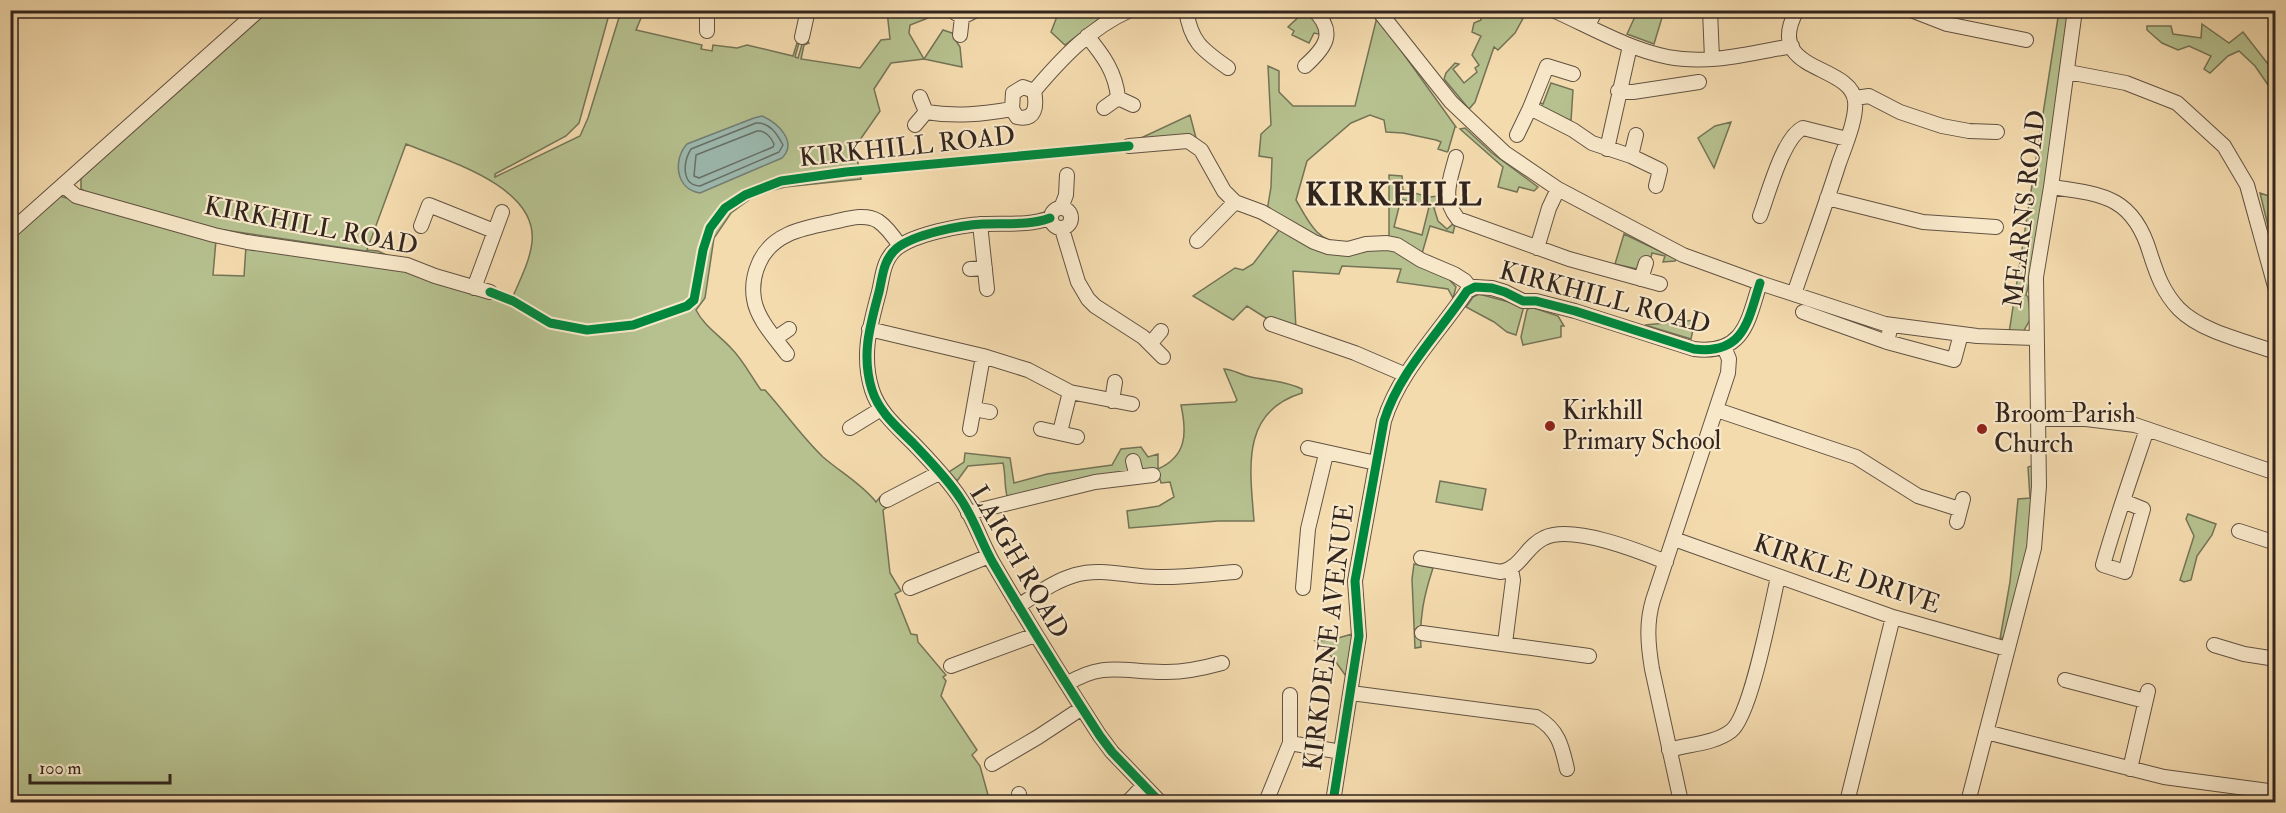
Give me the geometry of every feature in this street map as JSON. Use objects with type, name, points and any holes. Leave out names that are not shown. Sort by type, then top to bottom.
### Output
[{"type":"street","points":[[10,232],[259,10]]},
{"type":"street","points":[[706,31],[707,10]]},
{"type":"street","points":[[802,37],[808,10]]},
{"type":"street","points":[[960,35],[957,14],[976,10]]},
{"type":"street","points":[[1186,10],[1188,27],[1209,63],[1228,68]]},
{"type":"street","points":[[1305,66],[1322,60],[1328,35],[1326,24],[1314,10]]},
{"type":"street","points":[[1378,10],[1450,102],[1505,153],[1558,189],[1683,255],[1760,283],[1892,325],[1960,334],[2035,338]]},
{"type":"street","points":[[1553,10],[1630,46],[1669,57],[1712,59],[1792,46]]},
{"type":"street","points":[[1588,25],[1596,10]]},
{"type":"street","points":[[1710,10],[1712,59]]},
{"type":"street","points":[[1794,294],[1855,112],[1855,98],[1845,83],[1804,60],[1792,46],[1790,26],[1797,10]]},
{"type":"street","points":[[1911,10],[1947,24],[2026,40]]},
{"type":"street","name":"MEARNS ROAD","points":[[1968,802],[2035,538],[2038,496],[2036,277],[2068,72],[2075,10]]},
{"type":"street","points":[[1034,91],[1027,87],[1018,89],[1012,98],[1012,109],[1017,117],[1032,116],[1036,108],[1034,91],[1070,51],[1087,36],[1123,12]]},
{"type":"street","points":[[1087,36],[1112,69],[1117,81],[1118,98]]},
{"type":"street","points":[[1607,148],[1618,91],[1630,46]]},
{"type":"street","points":[[1516,135],[1547,66],[1573,74]]},
{"type":"street","points":[[2068,72],[2126,83],[2177,103],[2224,146],[2247,185],[2275,286]]},
{"type":"street","points":[[1618,91],[1633,92],[1699,82]]},
{"type":"street","points":[[1855,98],[1869,96],[1900,112],[1942,126],[1969,131],[1997,132]]},
{"type":"street","points":[[920,97],[926,112]]},
{"type":"street","points":[[1118,98],[1133,105]]},
{"type":"street","points":[[1104,108],[1118,98]]},
{"type":"street","points":[[1530,108],[1573,130],[1592,143],[1631,156],[1660,170],[1656,186]]},
{"type":"street","points":[[926,112],[967,116],[1012,109]]},
{"type":"street","points":[[915,125],[926,112]]},
{"type":"street","points":[[1760,216],[1774,176],[1790,140],[1797,131],[1803,128],[1847,139]]},
{"type":"street","points":[[1631,156],[1636,135]]},
{"type":"street","points":[[1129,146],[1188,141],[1201,150],[1224,191],[1235,202],[1209,221],[1197,241]]},
{"type":"street","points":[[1455,157],[1457,180],[1446,193],[1450,207],[1458,219],[1537,248],[1660,284]]},
{"type":"street","points":[[787,354],[759,313],[754,299],[755,272],[770,246],[795,231],[864,217],[878,221],[900,246],[913,238],[981,224],[1027,224],[1050,218],[1055,210],[1061,207],[1066,195],[1067,175]]},
{"type":"street","name":"KIRKHILL ROAD","points":[[63,185],[76,195],[214,235],[247,242],[407,265],[490,292]]},
{"type":"street","points":[[2051,188],[2093,193],[2120,205],[2138,225],[2147,242],[2159,282],[2168,297],[2181,311],[2197,324],[2276,352]]},
{"type":"street","points":[[1537,248],[1549,208],[1558,189]]},
{"type":"street","points":[[1827,198],[1923,222],[1996,227]]},
{"type":"street","name":"KIRKHILL ROAD","points":[[1235,202],[1262,212],[1314,242],[1328,247],[1348,249],[1365,244],[1397,245],[1421,260],[1454,274],[1465,281],[1471,289],[1482,286],[1505,292],[1523,301],[1536,300],[1694,349],[1707,351],[1724,347],[1736,340],[1747,324],[1760,283]]},
{"type":"street","points":[[421,226],[429,205],[494,231]]},
{"type":"street","points":[[1061,207],[1068,210],[1071,216],[1070,223],[1062,229]]},
{"type":"street","points":[[474,288],[502,212]]},
{"type":"street","points":[[1050,218],[1053,225],[1062,229],[1078,282],[1088,299],[1151,343],[1163,357]]},
{"type":"street","points":[[981,224],[987,289]]},
{"type":"street","name":"LAIGH ROAD","points":[[900,246],[889,255],[883,270],[869,329],[866,358],[873,392],[881,409],[894,425],[923,453],[952,487],[1035,635],[1112,752],[1160,802]]},
{"type":"street","points":[[1641,279],[1646,262]]},
{"type":"street","points":[[970,269],[985,268]]},
{"type":"street","name":"KIRKDENE AVENUE","points":[[1333,802],[1359,636],[1355,581],[1376,463],[1389,407],[1406,375],[1467,291],[1471,289]]},
{"type":"street","points":[[1803,312],[1887,342],[1954,360],[1960,334]]},
{"type":"street","points":[[1887,342],[1892,325]]},
{"type":"street","points":[[776,338],[789,329]]},
{"type":"street","points":[[869,329],[983,356],[1028,370],[1070,392],[1132,404]]},
{"type":"street","points":[[1276,330],[1355,353],[1406,375]]},
{"type":"street","points":[[1151,343],[1161,331]]},
{"type":"street","points":[[1681,802],[1649,648],[1650,610],[1717,410],[1729,366],[1724,347]]},
{"type":"street","points":[[970,429],[983,356]]},
{"type":"street","points":[[1112,400],[1115,382]]},
{"type":"street","points":[[1060,432],[1070,392]]},
{"type":"street","points":[[850,428],[881,409]]},
{"type":"street","points":[[974,409],[990,412]]},
{"type":"street","points":[[1717,410],[1856,457],[1918,496],[1960,510]]},
{"type":"street","points":[[2037,419],[2086,419],[2128,424],[2276,473]]},
{"type":"street","points":[[1041,429],[1077,437]]},
{"type":"street","points":[[2123,501],[2144,509],[2125,572],[2103,565],[2123,501],[2147,429]]},
{"type":"street","points":[[1308,448],[1326,454],[1376,463]]},
{"type":"street","points":[[1307,581],[1308,529],[1326,454]]},
{"type":"street","points":[[1133,461],[1137,477]]},
{"type":"street","name":"LAIGH ROAD","points":[[892,492],[939,473]]},
{"type":"street","points":[[968,513],[1095,482],[1153,475]]},
{"type":"street","points":[[2240,531],[2252,542],[2276,543]]},
{"type":"street","points":[[1421,558],[1492,571],[1512,569],[1532,547],[1544,538],[1565,534],[1607,541],[1666,562]]},
{"type":"street","name":"KIRKLE DRIVE","points":[[1674,539],[1893,617],[2007,649]]},
{"type":"street","points":[[918,588],[989,556]]},
{"type":"street","points":[[1018,606],[1060,580],[1085,572],[1118,572],[1154,578],[1182,578],[1228,569]]},
{"type":"street","points":[[1505,643],[1513,580],[1512,569]]},
{"type":"street","points":[[1670,750],[1712,741],[1724,736],[1738,724],[1748,701],[1778,577]]},
{"type":"street","points":[[1847,802],[1893,617]]},
{"type":"street","points":[[1422,633],[1589,656]]},
{"type":"street","points":[[951,666],[967,667],[1035,635]]},
{"type":"street","points":[[2214,645],[2244,654],[2276,658]]},
{"type":"street","points":[[1067,684],[1087,672],[1096,670],[1202,673],[1222,663]]},
{"type":"street","points":[[2065,680],[2146,696],[2130,769]]},
{"type":"street","points":[[1351,693],[1536,717],[1548,723],[1555,731],[1569,761]]},
{"type":"street","points":[[1270,801],[1290,743],[1294,704]]},
{"type":"street","points":[[992,764],[1004,749],[1082,708]]},
{"type":"street","points":[[1986,732],[2164,777],[2276,792]]},
{"type":"street","points":[[1290,743],[1341,752]]},
{"type":"street","points":[[1128,802],[1144,785]]},
{"type":"green space","points":[[1059,10],[1109,11],[1065,45],[1051,32]]},
{"type":"green space","points":[[1638,10],[1664,11],[1654,44],[1627,34]]},
{"type":"green space","points":[[265,11],[610,11],[579,123],[566,136],[495,174],[495,177],[580,136],[588,118],[621,11],[644,11],[636,30],[702,45],[701,49],[712,51],[713,45],[737,48],[747,45],[793,56],[797,43],[799,43],[795,57],[798,58],[805,39],[809,43],[804,45],[801,59],[860,68],[881,40],[890,39],[887,11],[926,11],[928,18],[910,25],[909,33],[924,59],[891,63],[874,89],[880,111],[855,147],[861,179],[785,187],[757,194],[731,213],[714,238],[705,298],[696,310],[707,326],[735,353],[761,390],[765,390],[815,449],[864,489],[876,502],[880,497],[886,508],[883,510],[890,573],[901,591],[895,594],[911,634],[917,635],[918,642],[946,675],[943,677],[946,681],[941,696],[977,750],[972,755],[980,766],[990,802],[11,802],[11,239],[56,195],[216,240],[213,275],[244,276],[246,246],[432,269],[510,303],[529,257],[532,242],[530,222],[520,205],[505,191],[465,167],[406,144],[367,250],[378,251],[393,258],[365,255],[366,251],[217,229],[81,189],[81,178]]},
{"type":"green space","points":[[1305,11],[1319,21],[1324,35],[1314,33],[1309,43],[1292,35],[1294,31],[1288,27]]},
{"type":"green space","points":[[1479,11],[1527,11],[1515,33],[1498,50],[1494,47],[1475,102],[1469,109],[1444,79],[1455,63],[1459,64],[1453,69],[1464,83],[1477,72],[1475,68],[1479,65],[1472,55],[1481,36],[1472,32],[1474,23],[1481,20]]},
{"type":"green space","points":[[2059,11],[2070,11],[2032,271],[2026,295],[2031,318],[2023,332],[2009,333]]},
{"type":"green space","points":[[1377,17],[1456,127],[1447,152],[1438,149],[1441,142],[1436,140],[1386,132],[1384,120],[1370,115],[1351,123],[1307,161],[1296,200],[1317,232],[1324,238],[1342,243],[1389,240],[1344,246],[1323,243],[1309,237],[1285,219],[1267,211],[1272,158],[1259,156],[1261,134],[1271,125],[1268,66],[1279,71],[1279,92],[1293,106],[1355,106]]},
{"type":"green space","points":[[2202,24],[2229,43],[2243,32],[2275,73],[2275,95],[2255,66],[2239,51],[2228,56],[2210,73],[2204,69],[2211,56],[2189,46],[2178,50],[2162,43],[2147,30],[2147,26],[2171,26],[2173,34],[2201,38]]},
{"type":"green space","points":[[943,30],[958,35],[956,41],[960,47],[962,67],[924,59]]},
{"type":"green space","points":[[1551,83],[1573,90],[1571,121],[1537,104],[1538,102],[1543,104]]},
{"type":"green space","points":[[1190,115],[1196,138],[1202,147],[1131,140],[1141,138]]},
{"type":"green space","points":[[1731,122],[1714,168],[1698,138],[1715,126]]},
{"type":"green space","points":[[1465,128],[1492,153],[1538,187],[1534,191],[1519,187],[1517,192],[1498,187],[1503,167],[1460,129]]},
{"type":"green space","points":[[1389,175],[1402,176],[1403,190],[1429,197],[1439,196],[1441,205],[1434,208],[1438,221],[1447,229],[1455,225],[1453,233],[1430,226],[1421,257],[1389,240]],"holes":[[[1401,199],[1429,207],[1422,235],[1394,227]]]},
{"type":"green space","points":[[2260,193],[2275,198],[2275,255]]},
{"type":"green space","points":[[1282,226],[1307,243],[1386,245],[1447,277],[1456,287],[1453,298],[1448,289],[1397,282],[1401,269],[1342,266],[1339,274],[1293,271],[1296,329],[1274,323],[1247,306],[1233,320],[1193,296],[1235,268],[1243,270],[1253,264]]},
{"type":"green space","points":[[1624,234],[1676,259],[1675,261],[1663,262],[1665,256],[1652,253],[1650,262],[1637,269],[1615,264]]},
{"type":"green space","points":[[1479,294],[1524,306],[1516,335],[1466,307],[1473,297]]},
{"type":"green space","points":[[1531,307],[1558,316],[1564,326],[1561,326],[1561,337],[1523,345],[1521,337],[1527,310]]},
{"type":"green space","points":[[1695,320],[1691,339],[1645,325]]},
{"type":"green space","points":[[1224,369],[1302,389],[1302,393],[1282,402],[1268,414],[1259,428],[1253,445],[1251,463],[1254,521],[1218,521],[1129,528],[1127,511],[1159,506],[1174,497],[1170,482],[1161,483],[1157,469],[1147,472],[1129,472],[1013,498],[1012,495],[1007,496],[1003,463],[968,466],[957,481],[949,472],[964,462],[965,453],[1010,458],[1014,483],[1047,474],[1112,465],[1121,449],[1141,447],[1148,457],[1158,454],[1158,469],[1175,457],[1183,443],[1184,425],[1181,405],[1235,402],[1237,400]]},
{"type":"green space","points":[[2032,466],[2032,509],[2027,552],[2006,635],[2000,639],[2010,582],[2018,499],[2030,498],[2028,467]]},
{"type":"green space","points":[[1440,481],[1486,489],[1482,510],[1436,502]]},
{"type":"green space","points":[[2188,514],[2216,524],[2212,535],[2197,556],[2191,580],[2184,582],[2180,580],[2194,536],[2186,519]]},
{"type":"green space","points":[[1414,564],[1433,568],[1423,607],[1421,647],[1415,648],[1412,579]]},
{"type":"green space","points":[[1352,634],[1348,679],[1333,658],[1315,641],[1331,640]]},
{"type":"water","points":[[762,116],[780,128],[787,140],[788,146],[782,158],[700,193],[685,186],[681,180],[678,165],[687,144]]},
{"type":"cycle path","points":[[490,292],[513,301],[550,323],[587,330],[633,325],[687,306],[694,300],[703,250],[710,228],[725,208],[745,195],[781,181],[846,172],[1129,146]]},
{"type":"cycle path","points":[[1050,218],[1025,223],[983,224],[951,228],[915,238],[897,248],[884,268],[870,329],[867,353],[869,377],[875,398],[884,412],[944,476],[965,506],[993,563],[1100,736],[1112,752],[1160,802]]},
{"type":"cycle path","points":[[1333,802],[1359,636],[1355,581],[1384,421],[1409,369],[1467,291],[1475,287],[1492,288],[1523,301],[1536,301],[1575,311],[1694,349],[1711,349],[1724,347],[1734,341],[1741,332],[1752,310],[1760,283]]},
{"type":"place","name":"Kirkhill Primary School","points":[[1550,426]]},
{"type":"place","name":"Broom Parish Church","points":[[1982,429]]},
{"type":"district","name":"KIRKHILL","points":[[1394,195]]}]
